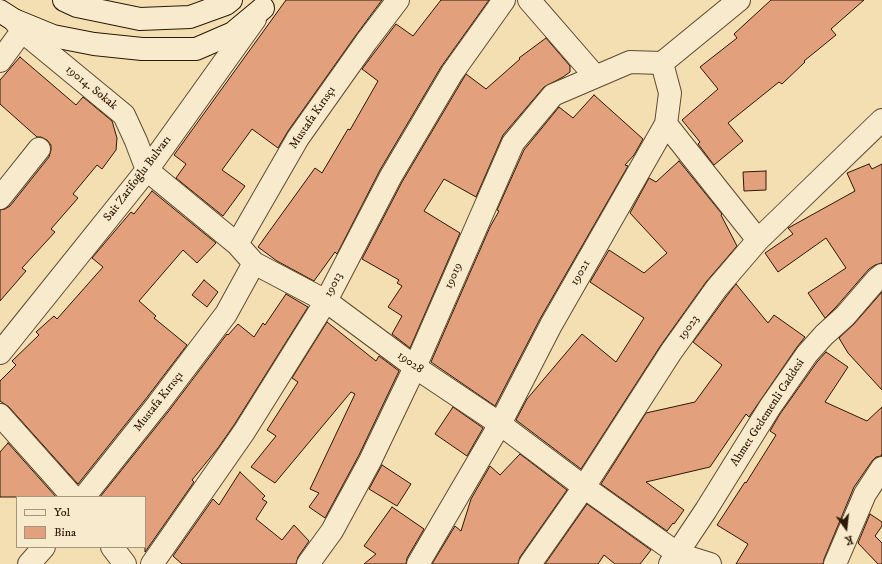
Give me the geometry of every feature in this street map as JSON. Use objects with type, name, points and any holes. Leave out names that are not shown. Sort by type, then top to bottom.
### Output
[{"type":"street","points":[[64,0],[77,6],[140,19],[190,17],[226,4],[231,0]]},
{"type":"street","name":"Mustafa Kırısçı","points":[[237,244],[298,138],[366,42],[398,0]]},
{"type":"street","name":"19013","points":[[152,564],[244,432],[326,301],[391,176],[448,80],[504,0]]},
{"type":"street","points":[[529,0],[595,76]]},
{"type":"street","points":[[662,63],[739,0]]},
{"type":"street","points":[[0,61],[12,21],[53,36],[94,44],[142,49],[196,49],[233,33],[266,4]]},
{"type":"street","name":"Sait Zarifoğlu Bulvarı","points":[[0,353],[147,170],[266,4]]},
{"type":"street","name":"19014. Sokak","points":[[12,21],[124,115],[147,170]]},
{"type":"street","name":"19019","points":[[308,564],[332,531],[370,461],[415,367],[513,143],[553,95],[630,62],[662,63]]},
{"type":"street","name":"19021","points":[[418,564],[500,424],[551,325],[666,124],[670,93],[662,63]]},
{"type":"street","name":"19023","points":[[530,564],[584,487],[671,352],[716,290],[758,240],[882,120]]},
{"type":"street","points":[[666,124],[758,240]]},
{"type":"street","points":[[0,198],[39,149]]},
{"type":"street","name":"19028","points":[[147,170],[237,244],[254,263],[326,301],[415,367],[500,424],[584,487],[674,559],[710,564]]},
{"type":"street","name":"Mustafa Kırısçı","points":[[85,496],[226,314],[254,263]]},
{"type":"street","name":"Ahmet Gedemenli Caddesi","points":[[674,559],[770,407],[807,354],[824,335],[845,316],[882,275]]},
{"type":"street","points":[[0,415],[72,496]]},
{"type":"street","points":[[835,564],[865,494],[882,468]]},
{"type":"street","points":[[29,564],[43,548]]},
{"type":"street","points":[[113,548],[126,564]]},
{"type":"building","points":[[286,0],[382,0],[288,131],[278,148],[252,129],[222,170],[245,186],[223,216],[176,178],[186,164],[174,155]]},
{"type":"building","points":[[441,0],[489,0],[441,67],[380,170],[337,254],[335,252],[314,281],[277,261],[258,247],[315,168],[322,173],[348,129],[350,130],[378,81],[362,69],[396,24],[413,36]]},
{"type":"building","points":[[771,0],[864,0],[831,29],[836,35],[804,61],[805,62],[782,84],[779,82],[728,123],[743,141],[714,165],[698,144],[700,142],[682,120],[718,89],[700,67],[737,38],[734,34]]},
{"type":"building","points":[[546,38],[570,66],[570,72],[544,87],[503,135],[476,197],[444,179],[424,211],[460,233],[410,348],[392,334],[402,316],[388,307],[402,286],[397,283],[399,280],[362,259],[402,182],[466,74],[486,89],[520,59],[519,58]]},
{"type":"building","points":[[20,57],[76,105],[83,97],[112,121],[117,138],[116,150],[102,169],[97,165],[73,194],[78,198],[51,229],[55,232],[22,268],[26,271],[0,301],[0,210],[10,206],[49,157],[51,150],[51,145],[47,140],[37,137],[0,104],[0,80]]},
{"type":"building","points":[[594,95],[643,139],[634,155],[625,165],[628,166],[540,319],[495,406],[431,362],[490,227],[499,211],[497,210],[524,150],[559,107],[573,118]]},
{"type":"building","points":[[679,161],[722,214],[721,215],[737,246],[706,282],[661,345],[581,469],[516,420],[527,399],[582,334],[616,362],[644,318],[590,282],[609,250],[644,273],[667,253],[630,213],[649,178],[656,182]]},
{"type":"building","points":[[869,164],[872,169],[882,164],[882,263],[869,269],[825,318],[808,293],[846,268],[826,238],[778,272],[765,253],[793,234],[788,228],[855,191],[847,173]]},
{"type":"building","points":[[766,171],[766,190],[744,191],[743,172]]},
{"type":"building","points":[[152,191],[216,243],[197,263],[183,250],[139,301],[156,316],[154,318],[187,345],[78,484],[9,407],[0,401],[0,381],[16,365],[12,361],[39,335],[36,332],[54,316],[57,319],[103,267],[92,258],[131,212],[134,214]]},
{"type":"building","points":[[204,280],[218,292],[207,307],[192,295]]},
{"type":"building","points":[[736,284],[768,323],[774,315],[805,337],[749,417],[746,414],[710,467],[646,482],[684,510],[667,531],[601,484],[646,413],[695,402],[722,365],[693,342]]},
{"type":"building","points":[[882,292],[882,390],[848,353],[839,338],[854,324]]},
{"type":"building","points":[[286,294],[308,307],[234,425],[218,448],[192,480],[194,482],[145,552],[146,496],[101,496],[168,412],[227,334],[228,335],[238,324],[254,337],[263,323],[265,325]]},
{"type":"building","points":[[327,322],[376,361],[379,356],[399,371],[359,455],[325,518],[309,507],[319,493],[310,489],[355,394],[351,392],[275,483],[251,467],[276,436],[267,430],[298,382],[292,378]]},
{"type":"building","points":[[826,352],[848,367],[825,402],[867,421],[882,407],[881,456],[876,457],[872,461],[854,487],[823,564],[736,564],[748,544],[717,525],[745,482],[746,483],[776,435],[770,431],[780,414],[817,362]]},
{"type":"building","points":[[453,407],[483,428],[467,456],[435,434]]},
{"type":"building","points":[[8,443],[55,496],[0,497],[0,452]]},
{"type":"building","points":[[520,454],[567,490],[520,557],[518,564],[432,564],[455,526],[461,531],[471,499],[490,466],[500,475]]},
{"type":"building","points":[[382,465],[411,484],[397,506],[369,489]]},
{"type":"building","points":[[240,472],[265,496],[262,499],[267,502],[256,519],[282,540],[294,525],[309,541],[298,557],[296,564],[182,564],[173,556],[213,499],[219,505]]},
{"type":"building","points":[[587,504],[651,550],[640,564],[615,564],[604,555],[598,564],[545,564]]},
{"type":"building","points":[[392,507],[424,529],[407,558],[406,564],[364,564],[376,554],[364,546]]},
{"type":"building","points":[[870,514],[882,522],[882,526],[875,536],[882,543],[882,564],[878,564],[858,543]]}]
